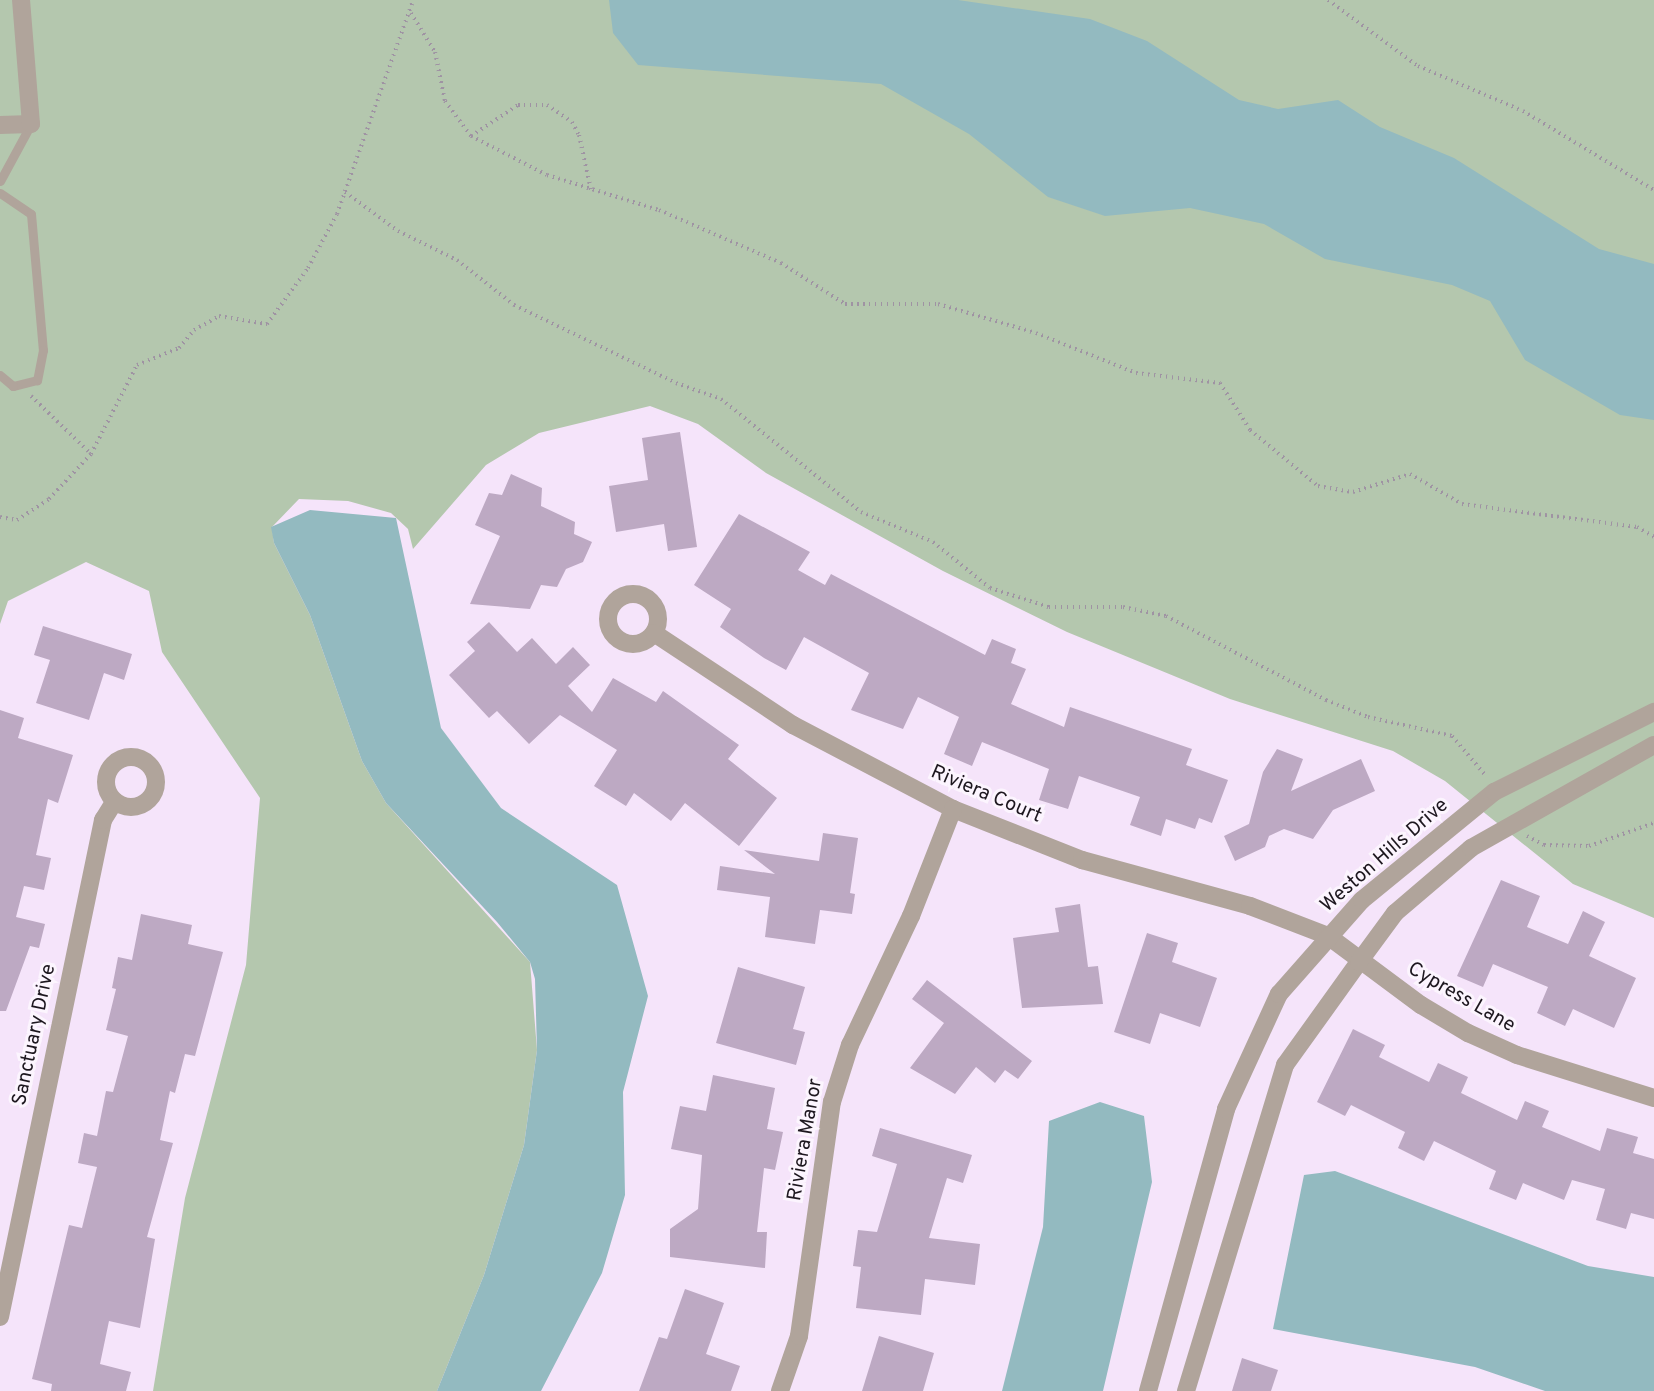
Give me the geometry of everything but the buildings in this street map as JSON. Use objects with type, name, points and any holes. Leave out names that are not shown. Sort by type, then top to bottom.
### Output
[{"type":"street","points":[[0,125],[31,124],[21,0]]},
{"type":"street","name":"Riviera Court","points":[[654,633],[793,725],[953,809],[1082,860],[1250,906],[1328,936]]},
{"type":"street","name":"Weston Hills Drive","points":[[1148,1391],[1226,1109],[1279,994],[1362,900],[1494,792],[1654,712]]},
{"type":"street","points":[[1186,1391],[1285,1065],[1359,962],[1395,913],[1471,848],[1654,745]]},
{"type":"street","name":"Sanctuary Drive","points":[[0,1317],[103,820],[115,801]]},
{"type":"street","name":"Riviera Manor","points":[[780,1391],[799,1336],[832,1102],[850,1045],[911,916],[953,809]]},
{"type":"street","name":"Cypress Lane","points":[[1328,936],[1359,962],[1421,1005],[1507,1051],[1654,1098]]},
{"type":"lane","points":[[0,181],[31,124]]},
{"type":"lane","points":[[0,193],[31,214],[43,350],[38,380],[27,386],[13,386],[0,375]]},
{"type":"path","points":[[0,517],[17,520],[48,499],[91,454],[137,365],[179,348],[194,330],[219,316],[267,324],[308,268],[345,192],[411,13],[413,0]]},
{"type":"path","points":[[1328,0],[1418,66],[1523,111],[1654,190]]},
{"type":"path","points":[[411,13],[435,52],[445,101],[471,136],[518,163],[591,190],[659,210],[781,263],[845,304],[938,304],[1036,333],[1136,374],[1220,383],[1250,430],[1318,486],[1353,492],[1410,474],[1462,504],[1637,527],[1654,537]]},
{"type":"path","points":[[471,136],[518,105],[547,105],[572,122],[579,135],[591,190]]},
{"type":"path","points":[[345,192],[398,231],[457,260],[514,304],[676,383],[721,399],[861,512],[933,542],[990,588],[1049,607],[1123,607],[1166,615],[1231,654],[1347,708],[1452,736],[1475,757],[1494,792]]},
{"type":"path","points":[[27,386],[46,414],[91,454]]},
{"type":"path","points":[[1514,824],[1529,838],[1563,848],[1589,846],[1654,823]]},
{"type":"shaded area","points":[[0,0],[1654,0],[1654,918],[1573,884],[1445,781],[1393,751],[1230,699],[1067,632],[943,571],[766,473],[698,424],[650,406],[539,433],[486,465],[413,549],[408,529],[391,513],[348,501],[299,499],[272,527],[274,543],[310,615],[362,761],[386,803],[530,962],[537,1050],[524,1145],[484,1275],[437,1391],[153,1391],[185,1198],[246,965],[260,798],[162,652],[149,591],[86,562],[8,601],[0,624]]},
{"type":"shaded area","points":[[609,0],[958,0],[1090,19],[1147,41],[1239,100],[1278,109],[1338,100],[1380,127],[1454,158],[1599,249],[1654,264],[1654,420],[1620,415],[1525,360],[1490,301],[1452,285],[1325,259],[1264,224],[1190,208],[1105,216],[1048,197],[969,134],[881,84],[638,65],[613,33]]},
{"type":"shaded area","points":[[310,510],[396,518],[441,728],[501,808],[617,885],[648,996],[623,1092],[625,1195],[602,1273],[541,1391],[437,1391],[484,1275],[524,1145],[537,1050],[535,979],[530,962],[497,922],[386,803],[362,761],[310,615],[274,543],[271,527]]},
{"type":"shaded area","points":[[1100,1102],[1144,1116],[1152,1182],[1103,1391],[1002,1391],[1043,1227],[1049,1121]]},
{"type":"shaded area","points":[[1335,1171],[1588,1266],[1654,1277],[1654,1391],[1545,1391],[1475,1367],[1273,1329],[1304,1175]]}]
